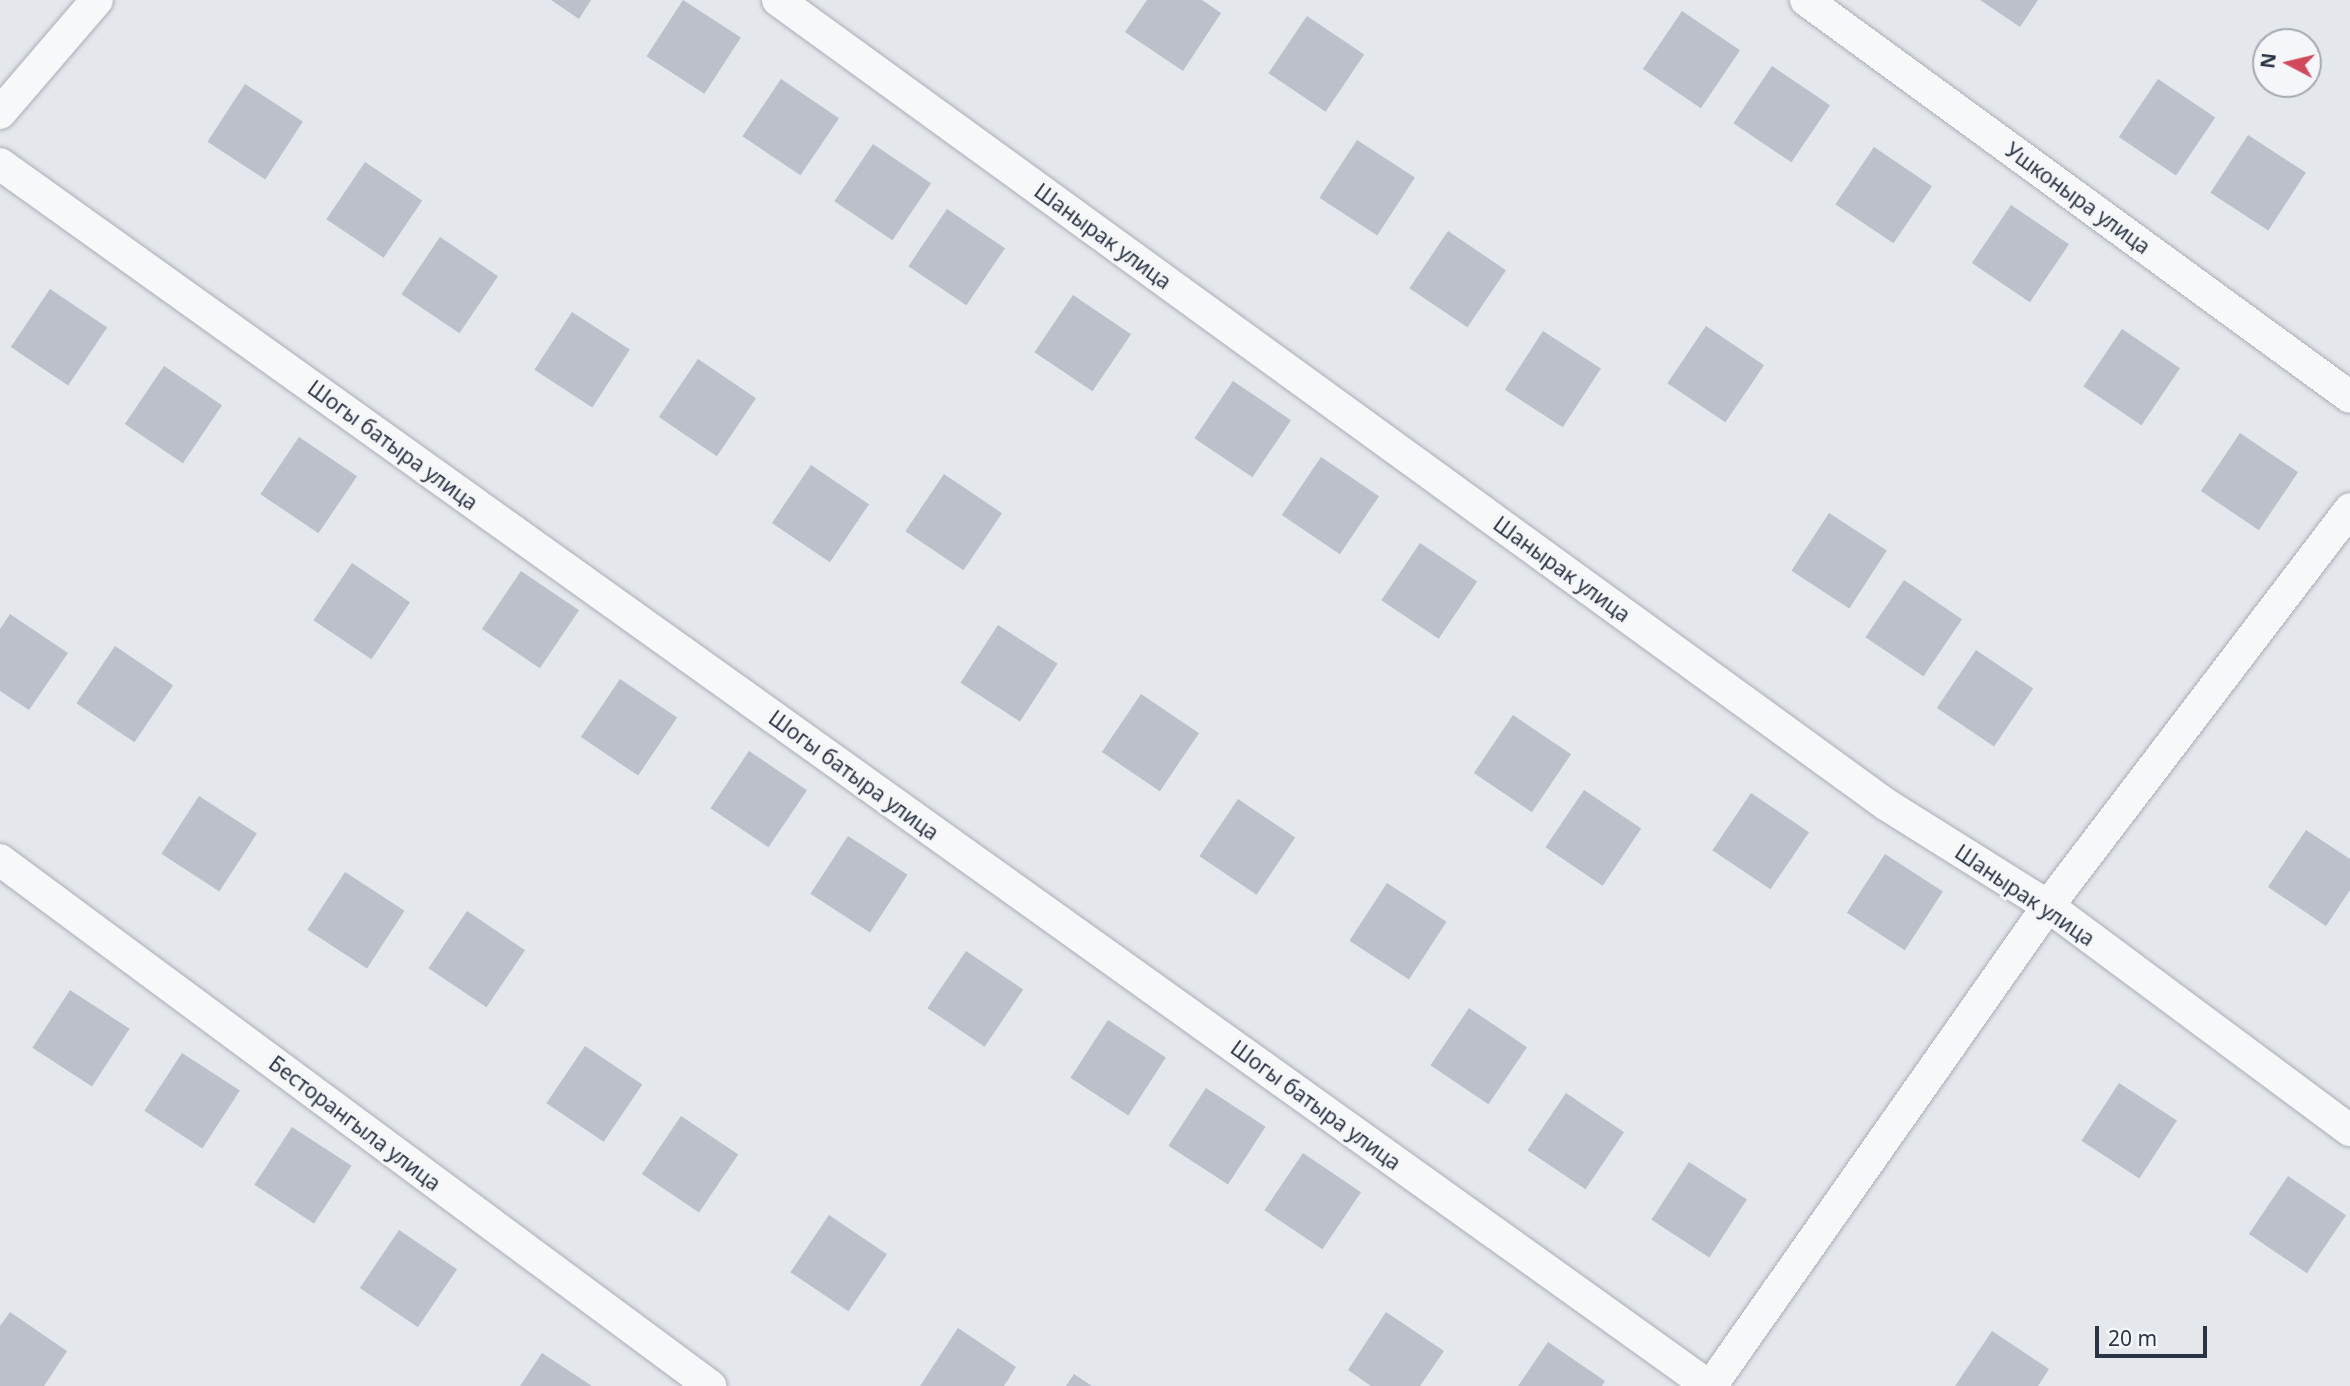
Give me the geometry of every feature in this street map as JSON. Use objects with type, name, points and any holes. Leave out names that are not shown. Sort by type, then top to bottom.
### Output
[{"type":"street","points":[[0,113],[97,0]]},
{"type":"street","name":"Шанырак улица","points":[[778,0],[1887,805],[2048,906],[2350,1130]]},
{"type":"street","name":"Ушконыра улица","points":[[1806,0],[2350,397]]},
{"type":"street","name":"Шогы батыра улица","points":[[0,164],[1710,1386]]},
{"type":"street","points":[[1710,1386],[2048,906],[2350,509]]},
{"type":"street","name":"Бесторангыла улица","points":[[0,860],[710,1386]]},
{"type":"building","points":[[551,0],[591,0],[579,19]]},
{"type":"building","points":[[683,0],[741,38],[704,94],[647,56]]},
{"type":"building","points":[[1147,0],[1202,0],[1221,13],[1183,71],[1125,32]]},
{"type":"building","points":[[1980,0],[2038,0],[2020,27]]},
{"type":"building","points":[[1682,11],[1740,50],[1701,108],[1643,69]]},
{"type":"building","points":[[1307,16],[1364,55],[1326,112],[1268,73]]},
{"type":"building","points":[[1772,66],[1830,105],[1791,162],[1733,123]]},
{"type":"building","points":[[781,79],[839,118],[800,175],[742,136]]},
{"type":"building","points":[[2158,79],[2215,118],[2176,176],[2119,137]]},
{"type":"building","points":[[245,84],[303,122],[265,179],[207,142]]},
{"type":"building","points":[[2248,135],[2306,173],[2268,230],[2210,193]]},
{"type":"building","points":[[1357,140],[1415,178],[1377,235],[1319,198]]},
{"type":"building","points":[[873,144],[931,183],[892,240],[834,201]]},
{"type":"building","points":[[1874,147],[1932,186],[1893,243],[1835,204]]},
{"type":"building","points":[[365,162],[422,201],[384,258],[326,219]]},
{"type":"building","points":[[2011,205],[2069,244],[2030,302],[1972,263]]},
{"type":"building","points":[[947,209],[1005,248],[966,305],[908,266]]},
{"type":"building","points":[[1448,231],[1506,270],[1467,327],[1409,288]]},
{"type":"building","points":[[440,237],[498,276],[459,333],[401,294]]},
{"type":"building","points":[[50,289],[107,328],[68,386],[11,347]]},
{"type":"building","points":[[1073,295],[1131,334],[1092,391],[1034,352]]},
{"type":"building","points":[[572,312],[630,350],[592,407],[534,370]]},
{"type":"building","points":[[1706,326],[1764,365],[1725,422],[1667,383]]},
{"type":"building","points":[[2122,329],[2180,368],[2141,425],[2083,386]]},
{"type":"building","points":[[1543,331],[1601,369],[1563,427],[1505,390]]},
{"type":"building","points":[[698,359],[756,398],[717,456],[659,417]]},
{"type":"building","points":[[164,366],[222,405],[183,463],[125,424]]},
{"type":"building","points":[[1233,381],[1291,420],[1252,477],[1194,438]]},
{"type":"building","points":[[2240,433],[2298,472],[2259,530],[2201,491]]},
{"type":"building","points":[[299,437],[357,476],[318,533],[260,494]]},
{"type":"building","points":[[1321,457],[1379,496],[1340,554],[1282,515]]},
{"type":"building","points":[[811,465],[869,504],[830,562],[772,523]]},
{"type":"building","points":[[944,474],[1002,513],[963,570],[905,531]]},
{"type":"building","points":[[1829,513],[1887,551],[1849,608],[1791,571]]},
{"type":"building","points":[[1420,543],[1477,582],[1439,639],[1381,600]]},
{"type":"building","points":[[352,563],[410,602],[371,659],[313,620]]},
{"type":"building","points":[[521,571],[579,610],[540,668],[482,629]]},
{"type":"building","points":[[1904,580],[1962,619],[1923,676],[1865,637]]},
{"type":"building","points":[[10,614],[68,653],[29,710],[0,691],[0,629]]},
{"type":"building","points":[[998,625],[1058,664],[1020,722],[960,683]]},
{"type":"building","points":[[115,646],[173,685],[134,742],[76,703]]},
{"type":"building","points":[[1976,650],[2033,689],[1994,747],[1937,708]]},
{"type":"building","points":[[620,679],[677,718],[638,776],[581,737]]},
{"type":"building","points":[[1141,694],[1199,733],[1160,791],[1102,752]]},
{"type":"building","points":[[1513,715],[1571,754],[1532,812],[1474,773]]},
{"type":"building","points":[[749,751],[807,790],[768,847],[710,808]]},
{"type":"building","points":[[1584,790],[1641,829],[1603,886],[1545,847]]},
{"type":"building","points":[[1751,793],[1809,832],[1770,889],[1712,850]]},
{"type":"building","points":[[199,796],[257,834],[219,891],[161,854]]},
{"type":"building","points":[[1238,799],[1295,838],[1257,895],[1199,856]]},
{"type":"building","points":[[2306,830],[2350,859],[2350,890],[2326,926],[2268,887]]},
{"type":"building","points":[[848,836],[908,875],[870,933],[810,894]]},
{"type":"building","points":[[1885,854],[1943,892],[1905,950],[1847,913]]},
{"type":"building","points":[[345,872],[405,911],[367,969],[307,930]]},
{"type":"building","points":[[1387,883],[1447,922],[1409,980],[1349,941]]},
{"type":"building","points":[[467,911],[525,950],[486,1007],[428,968]]},
{"type":"building","points":[[966,951],[1023,990],[985,1047],[927,1008]]},
{"type":"building","points":[[70,990],[130,1029],[92,1087],[32,1048]]},
{"type":"building","points":[[1469,1008],[1527,1047],[1488,1104],[1430,1065]]},
{"type":"building","points":[[1108,1020],[1166,1058],[1128,1115],[1070,1078]]},
{"type":"building","points":[[585,1046],[642,1085],[604,1142],[546,1103]]},
{"type":"building","points":[[182,1053],[240,1091],[202,1148],[144,1111]]},
{"type":"building","points":[[2119,1083],[2177,1121],[2139,1178],[2081,1141]]},
{"type":"building","points":[[1206,1088],[1266,1127],[1228,1185],[1168,1146]]},
{"type":"building","points":[[1566,1093],[1624,1132],[1585,1189],[1527,1150]]},
{"type":"building","points":[[681,1116],[738,1155],[699,1213],[642,1174]]},
{"type":"building","points":[[292,1127],[352,1166],[314,1224],[254,1185]]},
{"type":"building","points":[[1303,1153],[1361,1192],[1322,1249],[1264,1210]]},
{"type":"building","points":[[1689,1162],[1747,1200],[1709,1257],[1651,1220]]},
{"type":"building","points":[[2288,1176],[2346,1215],[2307,1273],[2249,1234]]},
{"type":"building","points":[[829,1215],[887,1254],[848,1311],[790,1272]]},
{"type":"building","points":[[399,1230],[457,1269],[418,1327],[360,1288]]},
{"type":"building","points":[[10,1312],[67,1351],[44,1386],[0,1386],[0,1326]]},
{"type":"building","points":[[1386,1312],[1444,1351],[1420,1386],[1371,1386],[1348,1370]]},
{"type":"building","points":[[958,1328],[1016,1367],[1004,1386],[920,1386]]},
{"type":"building","points":[[1992,1331],[2049,1369],[2038,1386],[1955,1386]]},
{"type":"building","points":[[1548,1342],[1605,1381],[1602,1386],[1518,1386]]},
{"type":"building","points":[[542,1353],[592,1386],[520,1386]]},
{"type":"building","points":[[1074,1374],[1092,1386],[1066,1386]]}]
